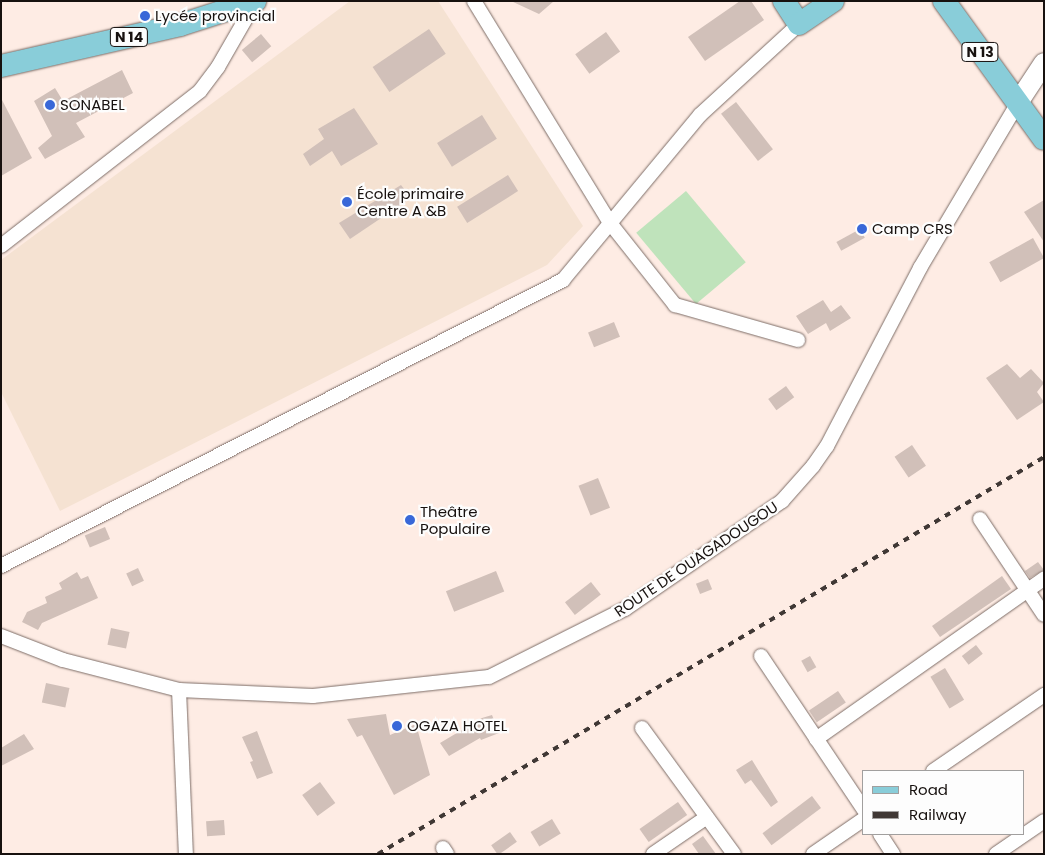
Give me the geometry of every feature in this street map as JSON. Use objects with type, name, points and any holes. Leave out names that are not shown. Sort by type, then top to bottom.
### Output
[{"type":"main road","name":"N 14","points":[[1,66],[180,25],[256,1]]},
{"type":"main road","points":[[784,1],[799,24],[833,1]]},
{"type":"main road","name":"N 13","points":[[944,1],[1019,101],[1044,139]]},
{"type":"main road","name":"ROUTE DE OUAGADOUGOU","points":[[1019,101],[1044,63]]},
{"type":"street","points":[[1,246],[200,91],[218,67],[256,1]]},
{"type":"street","points":[[474,1],[610,223],[675,305],[798,340]]},
{"type":"street","points":[[1,566],[562,280],[700,115],[799,24]]},
{"type":"street","name":"ROUTE DE OUAGADOUGOU","points":[[1,636],[63,660],[179,690],[313,696],[489,677],[625,609],[782,501],[827,446],[920,268],[1019,101]]},
{"type":"street","points":[[980,519],[1044,615]]},
{"type":"street","points":[[816,739],[1044,579]]},
{"type":"street","points":[[761,656],[862,807]]},
{"type":"street","points":[[179,690],[186,854]]},
{"type":"street","points":[[934,770],[1044,695]]},
{"type":"street","points":[[642,728],[734,854]]},
{"type":"street","points":[[653,854],[707,817]]},
{"type":"street","points":[[813,854],[862,820]]},
{"type":"street","points":[[1025,834],[1044,821]]},
{"type":"street","points":[[881,835],[893,854]]},
{"type":"street","points":[[996,854],[1024,835]]},
{"type":"shaded area","name":"École primaire Centre A &B","points":[[350,1],[438,1],[583,226],[547,265],[60,511],[1,392],[1,260]]},
{"type":"green space","points":[[686,191],[746,262],[696,304],[636,233]]},
{"type":"building","points":[[511,1],[554,1],[539,14]]},
{"type":"building","points":[[740,1],[751,1],[764,20],[705,61],[688,37]]},
{"type":"building","points":[[429,29],[446,54],[389,92],[373,67]]},
{"type":"building","points":[[606,32],[620,51],[589,74],[575,54]]},
{"type":"building","points":[[261,34],[271,46],[252,62],[242,50]]},
{"type":"building","points":[[122,70],[133,93],[76,123],[85,137],[45,159],[38,148],[52,136],[34,101],[55,88],[63,101]]},
{"type":"building","points":[[1,98],[32,158],[1,176]]},
{"type":"building","points":[[736,102],[773,149],[758,161],[721,114]]},
{"type":"building","points":[[354,108],[378,144],[341,166],[332,151],[310,166],[303,154],[324,139],[318,129]]},
{"type":"building","points":[[482,115],[497,139],[452,167],[437,143]]},
{"type":"building","points":[[508,175],[518,191],[467,223],[457,207]]},
{"type":"building","points":[[401,185],[411,198],[350,239],[339,223]]},
{"type":"building","points":[[1044,200],[1044,242],[1024,212]]},
{"type":"building","points":[[860,229],[865,238],[841,251],[836,242]]},
{"type":"building","points":[[1033,238],[1044,258],[1000,282],[989,262]]},
{"type":"building","points":[[823,300],[831,312],[841,305],[851,318],[830,331],[826,323],[808,334],[796,316]]},
{"type":"building","points":[[614,322],[620,337],[594,347],[588,332]]},
{"type":"building","points":[[1007,364],[1020,378],[1031,369],[1044,383],[1037,392],[1044,402],[1017,420],[986,378]]},
{"type":"building","points":[[786,386],[794,397],[776,410],[768,399]]},
{"type":"building","points":[[912,445],[926,466],[909,477],[895,457]]},
{"type":"building","points":[[598,478],[610,508],[591,516],[579,486]]},
{"type":"building","points":[[105,527],[110,539],[90,548],[85,536]]},
{"type":"building","points":[[1038,562],[1044,570],[1030,578],[1025,571]]},
{"type":"building","points":[[138,568],[144,581],[132,586],[126,573]]},
{"type":"building","points":[[496,571],[504,591],[454,612],[446,591]]},
{"type":"building","points":[[77,572],[81,579],[88,576],[98,598],[42,623],[38,630],[22,622],[27,612],[47,603],[45,597],[62,589],[59,583]]},
{"type":"building","points":[[1002,576],[1011,589],[940,637],[932,626]]},
{"type":"building","points":[[708,579],[712,589],[700,594],[696,584]]},
{"type":"building","points":[[591,582],[601,595],[575,615],[565,602]]},
{"type":"building","points":[[111,628],[130,632],[126,649],[107,645]]},
{"type":"building","points":[[976,645],[983,654],[969,665],[962,656]]},
{"type":"building","points":[[810,656],[816,667],[808,672],[801,661]]},
{"type":"building","points":[[945,668],[964,700],[949,708],[930,677]]},
{"type":"building","points":[[46,683],[69,688],[65,708],[42,703]]},
{"type":"building","points":[[838,691],[846,703],[817,722],[809,711]]},
{"type":"building","points":[[386,714],[390,735],[416,724],[430,775],[394,795],[362,735],[357,737],[347,719]]},
{"type":"building","points":[[492,715],[499,733],[481,740],[480,738],[449,756],[440,743],[482,718]]},
{"type":"building","points":[[257,731],[273,773],[257,779],[250,762],[253,761],[242,737]]},
{"type":"building","points":[[24,734],[34,749],[1,766],[1,748]]},
{"type":"building","points":[[752,760],[778,802],[771,807],[751,780],[745,784],[736,770]]},
{"type":"building","points":[[320,782],[335,803],[317,816],[302,795]]},
{"type":"building","points":[[812,796],[821,808],[772,845],[762,833]]},
{"type":"building","points":[[678,802],[687,815],[649,842],[639,829]]},
{"type":"building","points":[[552,819],[561,834],[539,846],[531,832]]},
{"type":"building","points":[[224,820],[225,835],[207,836],[206,821]]},
{"type":"building","points":[[510,832],[517,842],[500,854],[497,854],[491,845]]},
{"type":"building","points":[[703,836],[716,854],[699,854],[692,844]]},
{"type":"railway","points":[[378,854],[1044,457]]},
{"type":"place","name":"Lycée provincial","points":[[145,16]]},
{"type":"place","name":"SONABEL","points":[[50,105]]},
{"type":"place","name":"École primaire Centre A &B","points":[[347,202]]},
{"type":"place","name":"Camp CRS","points":[[862,229]]},
{"type":"place","name":"Theâtre Populaire","points":[[410,520]]},
{"type":"place","name":"OGAZA HOTEL","points":[[397,726]]}]
